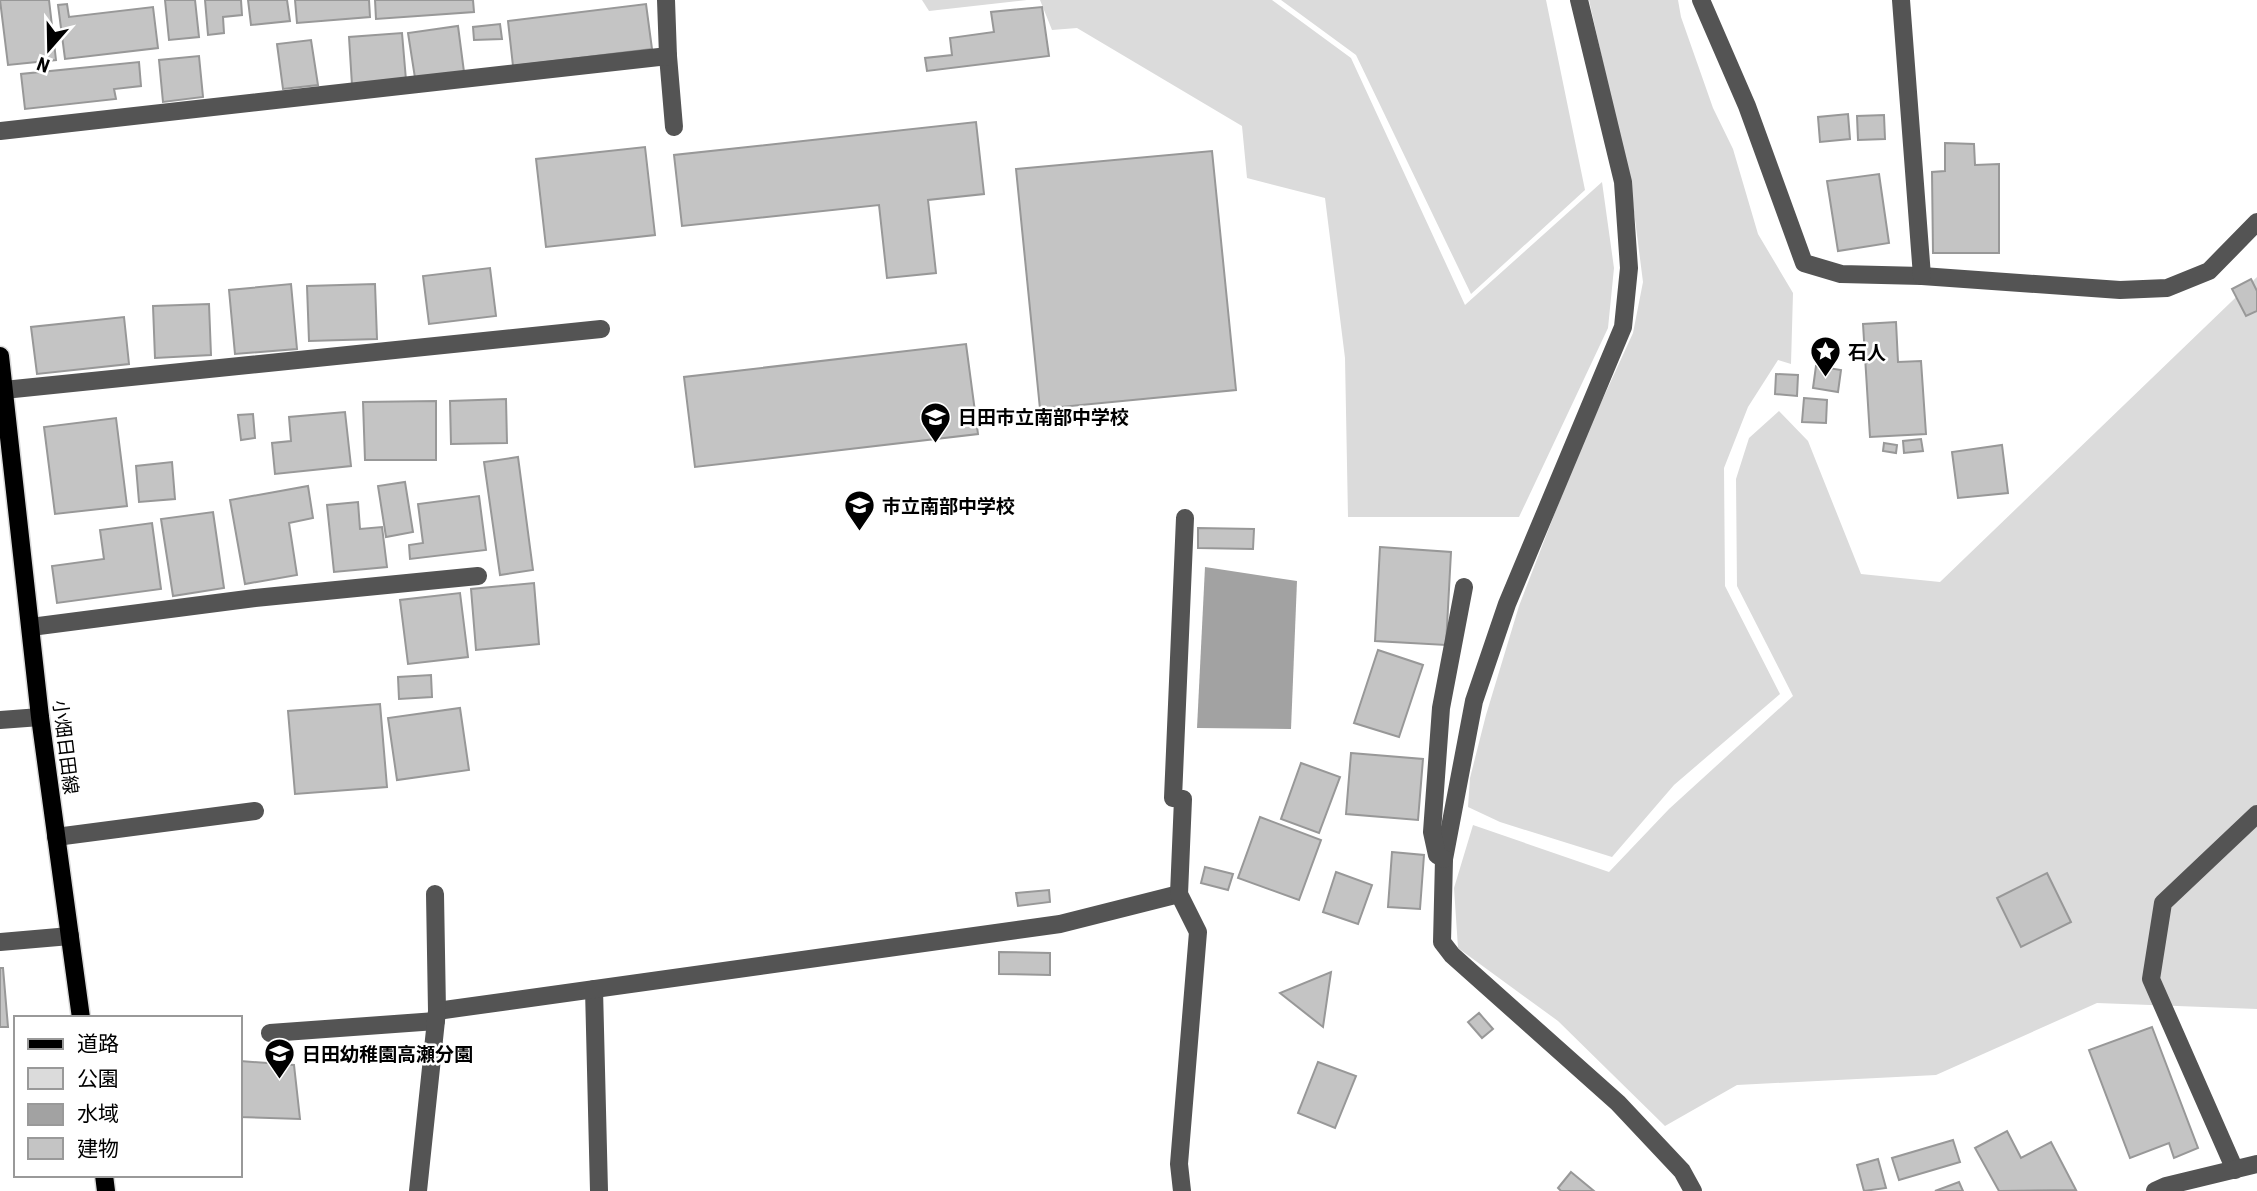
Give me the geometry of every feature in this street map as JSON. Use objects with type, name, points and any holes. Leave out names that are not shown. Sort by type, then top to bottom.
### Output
[{"type":"main road","name":"小畑日田線","points":[[0,356],[40,717],[81,1016]]},
{"type":"street","points":[[666,0],[674,127]]},
{"type":"street","points":[[1579,0],[1623,182],[1629,268],[1623,327],[1499,628],[1475,701],[1444,859],[1442,942],[1452,955],[1618,1103],[1682,1171],[1693,1191]]},
{"type":"street","points":[[1701,0],[1747,106],[1804,263],[1841,274],[1922,276],[2120,290],[2167,288],[2209,271],[2257,222]]},
{"type":"street","points":[[1901,0],[1922,276]]},
{"type":"street","points":[[0,131],[668,56]]},
{"type":"street","points":[[4,390],[601,329]]},
{"type":"street","points":[[1182,1191],[1179,1164],[1198,932],[1179,894],[1183,799],[1173,798],[1185,517]]},
{"type":"street","points":[[32,627],[255,598],[478,576]]},
{"type":"street","points":[[1444,859],[1437,855],[1432,832],[1441,708],[1464,587]]},
{"type":"street","points":[[0,720],[40,717]]},
{"type":"street","points":[[56,837],[255,811]]},
{"type":"street","points":[[2235,1170],[2151,979],[2163,903],[2257,814]]},
{"type":"street","points":[[418,1191],[436,1016],[435,894]]},
{"type":"street","points":[[270,1033],[436,1016],[594,989],[1060,924],[1179,894]]},
{"type":"street","points":[[0,942],[70,936]]},
{"type":"street","points":[[594,989],[598,1191]]},
{"type":"street","points":[[2155,1191],[2257,1164]]},
{"type":"green space","points":[[922,0],[1027,0],[929,11]]},
{"type":"green space","points":[[1040,0],[1272,0],[1351,58],[1465,305],[1602,182],[1614,268],[1608,328],[1519,517],[1348,517],[1345,358],[1325,198],[1247,178],[1242,126],[1077,28],[1052,30]]},
{"type":"green space","points":[[1281,0],[1546,0],[1585,190],[1471,294],[1356,55]]},
{"type":"green space","points":[[1589,0],[1678,0],[1681,17],[1713,108],[1733,149],[1758,234],[1793,293],[1791,364],[1778,360],[1748,407],[1724,468],[1725,586],[1780,694],[1674,785],[1612,857],[1500,822],[1468,807],[1470,778],[1519,606],[1578,453],[1633,333],[1643,282],[1631,188]]},
{"type":"green space","points":[[2257,277],[2257,1009],[2097,1003],[1936,1075],[1737,1085],[1665,1126],[1558,1021],[1458,948],[1454,888],[1473,825],[1609,872],[1669,809],[1793,696],[1737,586],[1736,479],[1749,438],[1779,411],[1808,441],[1861,574],[1940,582]]},
{"type":"water","points":[[1205,567],[1297,581],[1291,729],[1197,728]]},
{"type":"building","points":[[0,0],[49,0],[56,60],[8,65]]},
{"type":"building","points":[[165,0],[195,0],[199,37],[169,40]]},
{"type":"building","points":[[205,0],[241,0],[242,15],[223,17],[224,33],[208,35]]},
{"type":"building","points":[[248,0],[287,0],[290,21],[251,25]]},
{"type":"building","points":[[295,0],[369,0],[370,17],[297,23]]},
{"type":"building","points":[[375,0],[473,0],[474,12],[376,19]]},
{"type":"building","points":[[67,4],[69,17],[153,7],[158,48],[65,59],[58,5]]},
{"type":"building","points":[[646,4],[652,49],[513,66],[508,21]]},
{"type":"building","points":[[1042,7],[1049,56],[927,71],[925,58],[952,55],[950,38],[994,32],[991,12]]},
{"type":"building","points":[[500,24],[502,39],[474,40],[473,27]]},
{"type":"building","points":[[458,26],[464,72],[415,78],[408,33]]},
{"type":"building","points":[[402,33],[406,80],[352,85],[349,37]]},
{"type":"building","points":[[311,40],[318,85],[283,89],[277,44]]},
{"type":"building","points":[[199,56],[203,97],[163,102],[159,60]]},
{"type":"building","points":[[139,62],[141,86],[114,89],[116,99],[25,109],[21,74]]},
{"type":"building","points":[[1848,114],[1850,139],[1820,142],[1818,117]]},
{"type":"building","points":[[1884,115],[1885,139],[1858,140],[1857,116]]},
{"type":"building","points":[[976,122],[984,194],[928,200],[936,273],[887,278],[879,205],[682,226],[674,155]]},
{"type":"building","points":[[1945,143],[1974,144],[1975,165],[1999,164],[1999,253],[1933,253],[1932,172],[1945,171]]},
{"type":"building","points":[[645,147],[655,235],[546,247],[536,159]]},
{"type":"building","points":[[1212,151],[1236,390],[1040,409],[1016,169]]},
{"type":"building","points":[[1879,174],[1889,243],[1838,251],[1827,181]]},
{"type":"building","points":[[490,268],[496,316],[429,324],[423,276]]},
{"type":"building","points":[[2251,279],[2257,291],[2257,311],[2246,316],[2232,289]]},
{"type":"building","points":[[291,284],[297,349],[235,354],[229,290]]},
{"type":"building","points":[[375,284],[377,339],[309,341],[307,286]]},
{"type":"building","points":[[209,304],[211,355],[155,358],[153,306]]},
{"type":"building","points":[[124,317],[129,364],[37,374],[31,327]]},
{"type":"building","points":[[1896,322],[1898,362],[1921,361],[1926,434],[1870,437],[1863,324]]},
{"type":"building","points":[[966,344],[978,434],[695,467],[684,377]]},
{"type":"building","points":[[1816,366],[1841,370],[1838,392],[1813,388]]},
{"type":"building","points":[[1776,374],[1798,375],[1797,396],[1775,394]]},
{"type":"building","points":[[1804,398],[1827,400],[1826,423],[1802,422]]},
{"type":"building","points":[[506,399],[507,443],[451,444],[450,401]]},
{"type":"building","points":[[436,401],[436,460],[365,460],[363,402]]},
{"type":"building","points":[[345,412],[351,466],[275,474],[272,443],[291,441],[289,417]]},
{"type":"building","points":[[253,414],[255,438],[241,440],[238,415]]},
{"type":"building","points":[[116,418],[127,506],[55,514],[44,427]]},
{"type":"building","points":[[1921,439],[1923,451],[1904,453],[1903,441]]},
{"type":"building","points":[[1884,443],[1897,445],[1896,453],[1883,451]]},
{"type":"building","points":[[2002,445],[2008,493],[1958,498],[1952,452]]},
{"type":"building","points":[[518,457],[533,570],[500,575],[484,462]]},
{"type":"building","points":[[172,462],[175,499],[139,502],[136,466]]},
{"type":"building","points":[[405,482],[413,532],[386,537],[378,486]]},
{"type":"building","points":[[308,486],[313,518],[289,523],[297,575],[245,584],[230,500]]},
{"type":"building","points":[[479,496],[486,550],[410,559],[409,545],[423,543],[418,504]]},
{"type":"building","points":[[358,502],[360,529],[382,527],[387,567],[334,572],[327,505]]},
{"type":"building","points":[[213,512],[224,588],[173,596],[161,519]]},
{"type":"building","points":[[152,523],[161,589],[57,603],[52,566],[104,559],[100,530]]},
{"type":"building","points":[[1198,528],[1254,529],[1253,549],[1198,548]]},
{"type":"building","points":[[1380,547],[1451,552],[1446,645],[1375,641]]},
{"type":"building","points":[[534,583],[539,644],[476,650],[471,589]]},
{"type":"building","points":[[460,593],[468,657],[408,664],[400,600]]},
{"type":"building","points":[[1378,650],[1423,665],[1399,737],[1354,723]]},
{"type":"building","points":[[431,675],[432,697],[399,699],[398,677]]},
{"type":"building","points":[[380,704],[387,787],[295,794],[288,711]]},
{"type":"building","points":[[460,708],[469,770],[397,780],[388,718]]},
{"type":"building","points":[[1351,753],[1423,759],[1418,820],[1346,814]]},
{"type":"building","points":[[1301,763],[1340,777],[1319,833],[1281,819]]},
{"type":"building","points":[[1260,817],[1321,840],[1299,900],[1238,878]]},
{"type":"building","points":[[1392,852],[1424,855],[1420,909],[1388,907]]},
{"type":"building","points":[[1205,867],[1233,874],[1228,890],[1201,883]]},
{"type":"building","points":[[1336,872],[1372,885],[1358,924],[1323,912]]},
{"type":"building","points":[[2047,873],[2071,922],[2021,947],[1997,898]]},
{"type":"building","points":[[1049,890],[1050,902],[1018,906],[1016,893]]},
{"type":"building","points":[[999,952],[1050,953],[1050,975],[999,974]]},
{"type":"building","points":[[0,968],[3,968],[8,1027],[0,1027]]},
{"type":"building","points":[[1331,972],[1323,1027],[1280,993]]},
{"type":"building","points":[[1479,1013],[1493,1029],[1482,1038],[1468,1022]]},
{"type":"building","points":[[2152,1027],[2198,1148],[2174,1158],[2169,1143],[2130,1158],[2089,1050]]},
{"type":"building","points":[[242,1061],[294,1065],[300,1119],[242,1117]]},
{"type":"building","points":[[1318,1062],[1356,1076],[1335,1128],[1298,1113]]},
{"type":"building","points":[[2007,1131],[2021,1158],[2051,1142],[2076,1190],[1999,1191],[1975,1148]]},
{"type":"building","points":[[1953,1140],[1960,1162],[1899,1180],[1892,1158]]},
{"type":"building","points":[[1878,1159],[1886,1188],[1864,1191],[1857,1165]]},
{"type":"building","points":[[1571,1172],[1594,1191],[1561,1191],[1558,1188]]},
{"type":"building","points":[[1959,1182],[1963,1191],[1935,1191]]},
{"type":"place","name":"石人","points":[[1825,379]]},
{"type":"place","name":"日田市立南部中学校","points":[[935,444]]},
{"type":"place","name":"市立南部中学校","points":[[859,533]]},
{"type":"place","name":"日田幼稚園高瀬分園","points":[[279,1081]]}]
